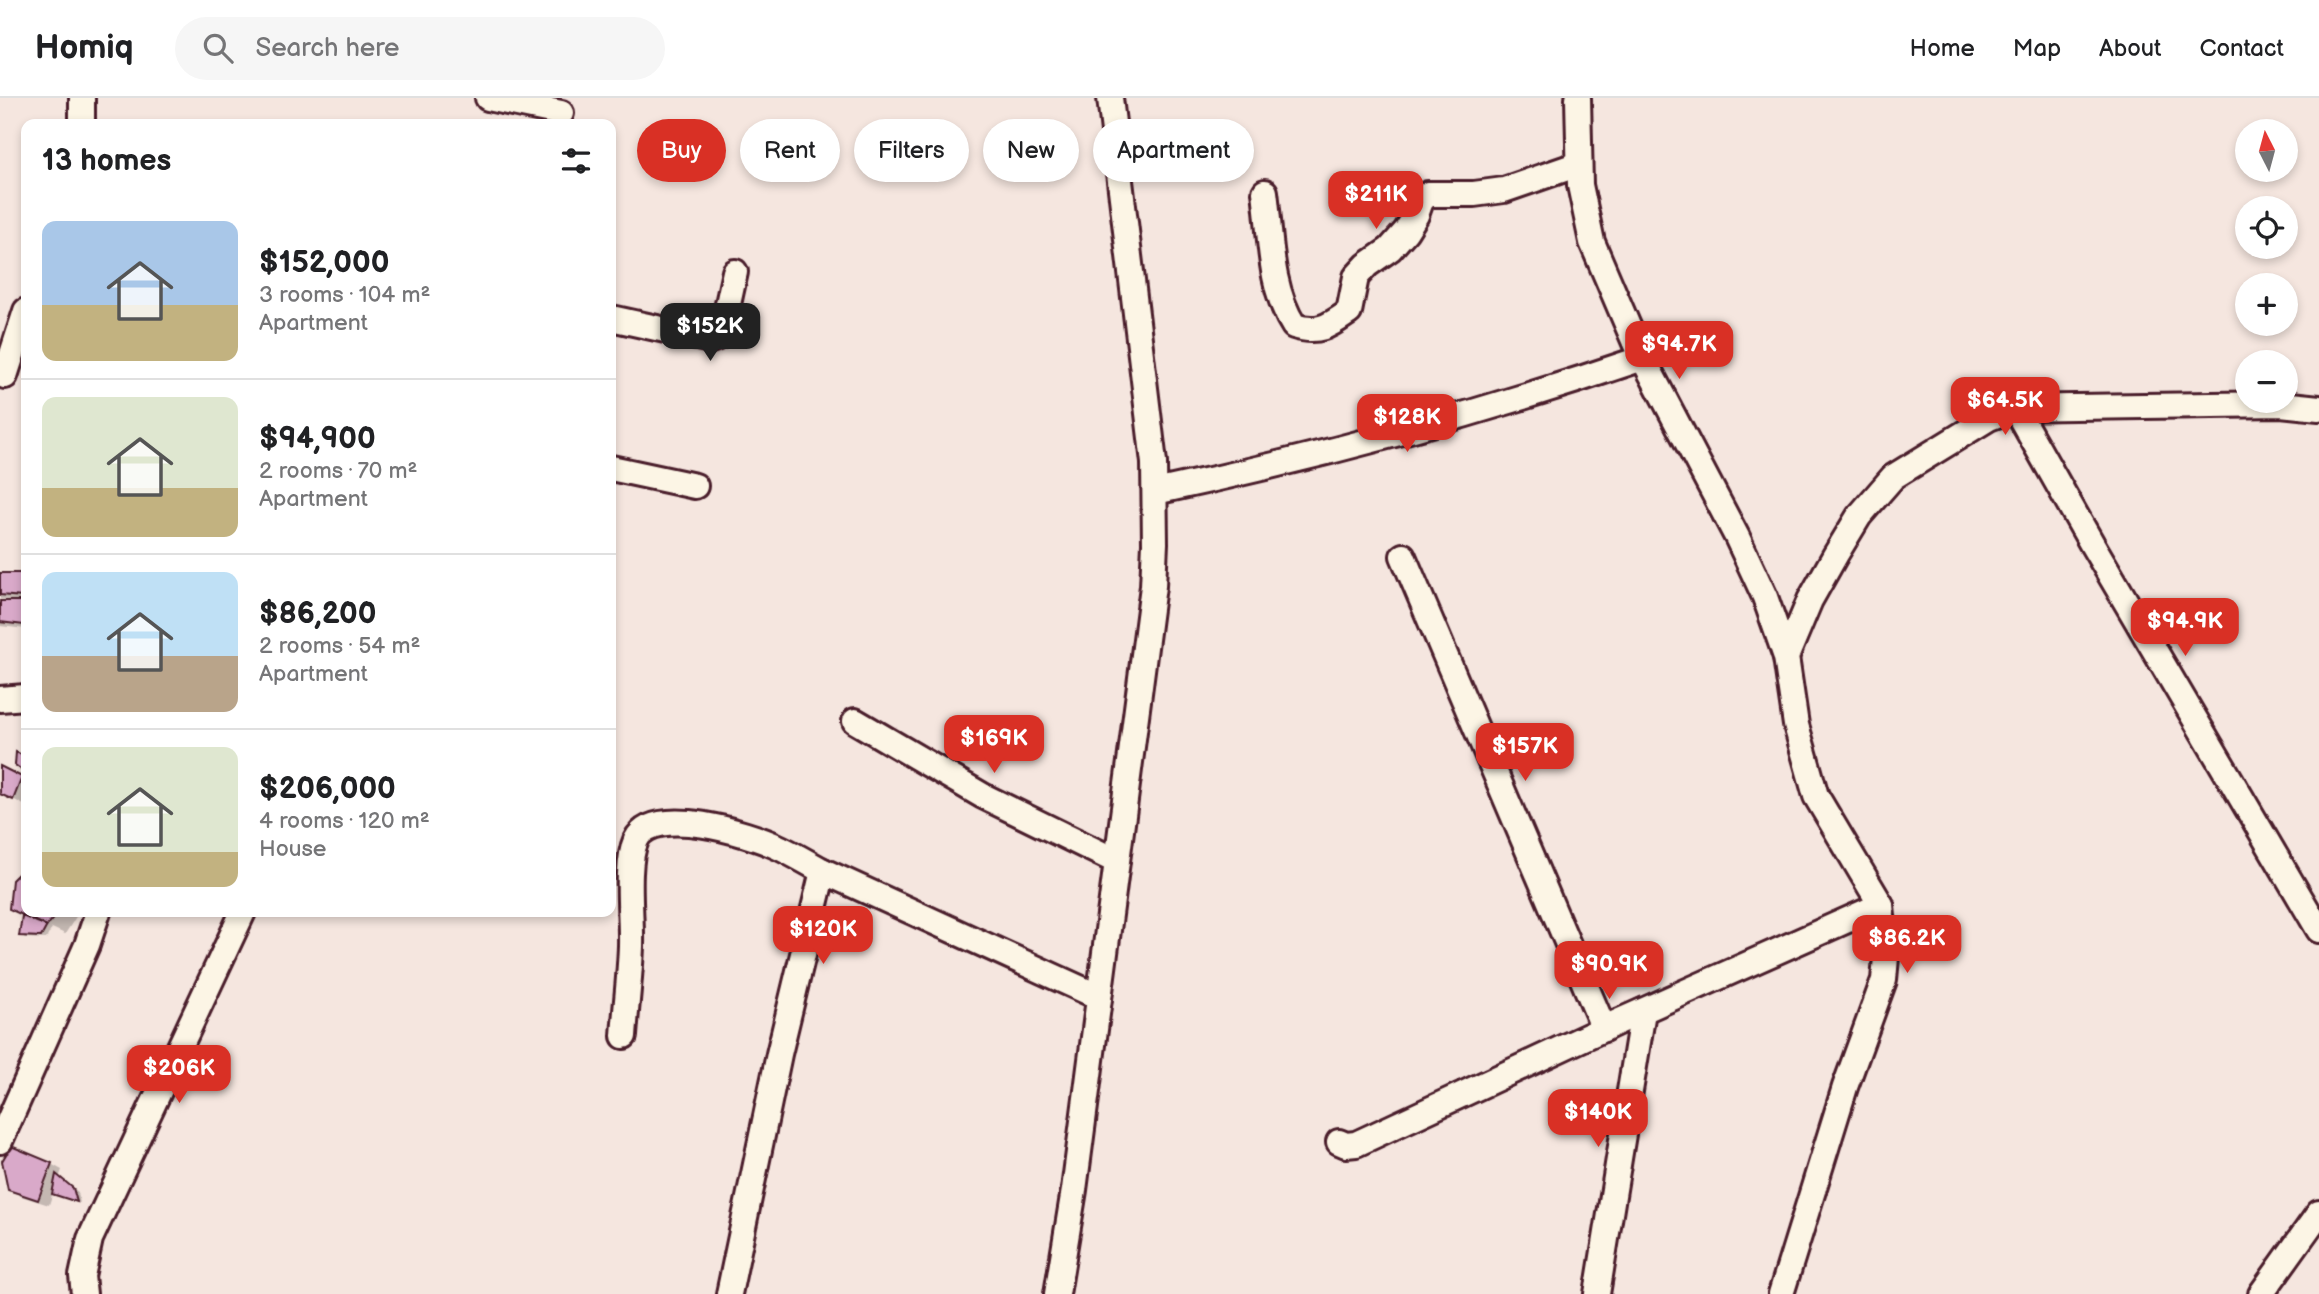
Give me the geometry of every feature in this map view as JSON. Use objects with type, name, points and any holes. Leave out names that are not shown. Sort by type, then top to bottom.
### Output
[{"type":"street","points":[[82,98],[82,119]]},
{"type":"street","points":[[488,98],[561,113]]},
{"type":"street","points":[[1057,1294],[1074,1190],[1153,586],[1156,492],[1154,463],[1110,98]]},
{"type":"street","points":[[1578,98],[1580,185],[1592,242],[1643,358],[1737,537],[1765,597],[1786,657],[1796,726],[1816,796],[1881,905],[1886,957],[1884,980],[1844,1087],[1781,1294]]},
{"type":"street","points":[[1265,192],[1278,295],[1294,326],[1305,330],[1323,329],[1349,312],[1356,277],[1367,265],[1390,250],[1406,231],[1421,201],[1428,194],[1474,194],[1504,190],[1579,164]]},
{"type":"street","points":[[616,319],[711,340],[722,332],[735,272]]},
{"type":"street","points":[[10,384],[21,334]]},
{"type":"street","points":[[1156,492],[1257,470],[1360,443],[1571,383],[1643,358]]},
{"type":"street","points":[[1786,657],[1810,600],[1859,516],[1893,477],[1989,418],[2015,408],[2281,404],[2319,408]]},
{"type":"street","points":[[2015,408],[2319,930]]},
{"type":"street","points":[[616,469],[695,485]]},
{"type":"street","points":[[1403,556],[1604,1029]]},
{"type":"street","points":[[0,699],[21,697]]},
{"type":"street","points":[[855,721],[983,796],[1116,862]]},
{"type":"street","points":[[624,1036],[631,946],[631,868],[636,839],[642,832],[664,822],[731,830],[775,845],[823,871],[1099,997]]},
{"type":"street","points":[[730,1294],[779,1054],[823,871]]},
{"type":"street","points":[[1339,1142],[1346,1145],[1356,1144],[1643,1011],[1881,905]]},
{"type":"street","points":[[0,1141],[87,945],[96,917]]},
{"type":"street","points":[[84,1294],[82,1276],[90,1239],[241,917]]},
{"type":"street","points":[[1597,1294],[1643,1011]]},
{"type":"street","points":[[2261,1294],[2319,1213]]},
{"type":"building","points":[[0,573],[21,573],[21,597],[0,595]]},
{"type":"building","points":[[0,601],[21,601],[21,625],[0,622]]},
{"type":"building","points":[[16,752],[21,754],[21,769],[15,765]]},
{"type":"building","points":[[0,766],[21,776],[21,780],[13,800],[0,794]]},
{"type":"building","points":[[21,871],[21,914],[9,909],[12,880]]},
{"type":"building","points":[[22,917],[47,926],[41,937],[19,936]]},
{"type":"building","points":[[27,917],[54,917],[47,926]]},
{"type":"building","points":[[11,1146],[52,1163],[38,1200],[8,1190],[2,1161]]},
{"type":"building","points":[[56,1174],[73,1188],[77,1202],[52,1194]]}]
